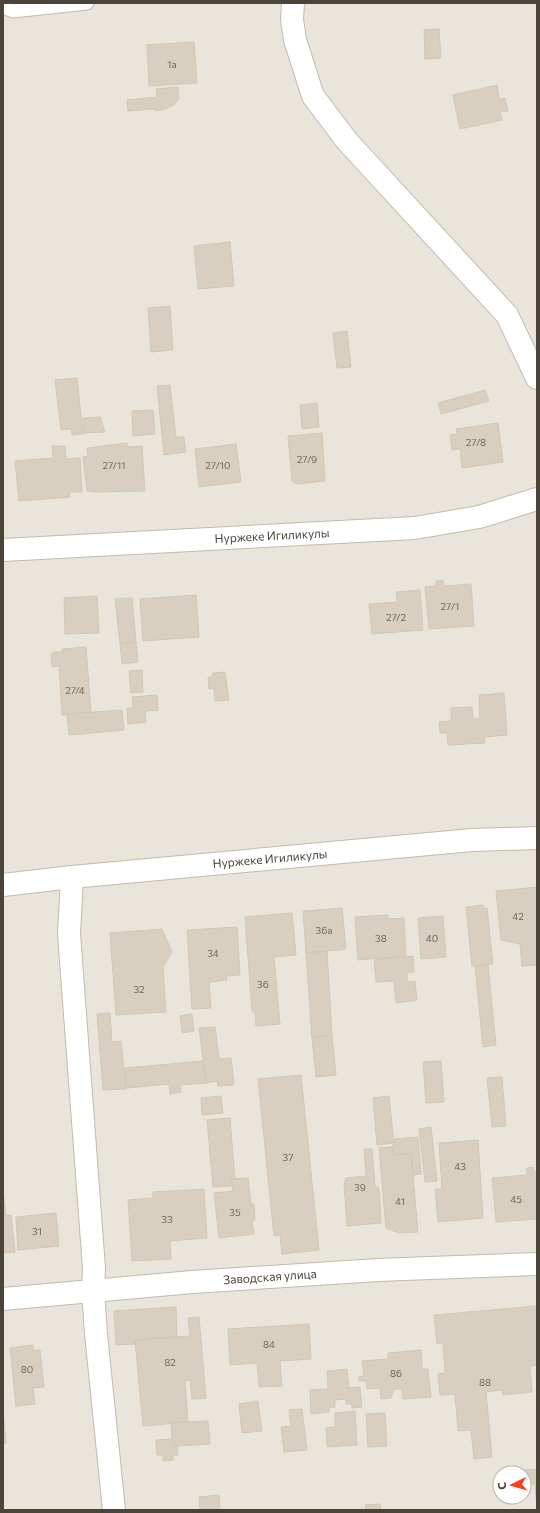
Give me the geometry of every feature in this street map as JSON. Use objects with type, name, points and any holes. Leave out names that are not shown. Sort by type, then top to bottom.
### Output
[{"type":"street","points":[[293,3],[292,19],[295,40],[313,96],[348,141],[508,315],[537,378]]},
{"type":"street","name":"Нуржеке Игиликулы","points":[[3,550],[415,528],[478,516],[537,499]]},
{"type":"street","name":"Нуржеке Игиликулы","points":[[3,885],[72,877],[472,840],[537,838]]},
{"type":"street","points":[[72,877],[69,934],[94,1268],[93,1291],[96,1334],[114,1510]]},
{"type":"street","name":"Заводская улица","points":[[3,1299],[192,1282],[378,1270],[537,1264]]},
{"type":"lane","points":[[3,7],[13,11],[87,3]]},
{"type":"shaded area","points":[[3,3],[537,3],[537,1510],[3,1510]]},
{"type":"building","points":[[439,29],[441,58],[425,59],[424,30]]},
{"type":"building","points":[[194,42],[197,83],[149,86],[147,45]]},
{"type":"building","points":[[497,85],[499,99],[505,98],[508,111],[500,112],[502,120],[460,129],[453,95]]},
{"type":"building","points":[[178,87],[179,99],[174,105],[156,111],[154,109],[128,111],[127,100],[157,97],[156,89]]},
{"type":"building","points":[[230,242],[234,286],[198,289],[194,246]]},
{"type":"building","points":[[170,306],[173,350],[151,352],[148,308]]},
{"type":"building","points":[[347,331],[351,367],[337,368],[333,333]]},
{"type":"building","points":[[77,378],[83,434],[72,435],[71,429],[61,430],[55,380]]},
{"type":"building","points":[[170,385],[176,437],[184,437],[186,452],[164,455],[157,386]]},
{"type":"building","points":[[485,390],[489,401],[441,414],[438,403]]},
{"type":"building","points":[[317,403],[319,427],[302,429],[300,405]]},
{"type":"building","points":[[153,410],[155,434],[133,436],[132,411]]},
{"type":"building","points":[[100,417],[105,432],[84,433],[83,418]]},
{"type":"building","points":[[498,423],[503,462],[462,468],[460,449],[452,450],[450,435],[457,434],[456,429]]},
{"type":"building","points":[[322,433],[325,481],[297,484],[292,481],[288,436]]},
{"type":"building","points":[[127,443],[127,447],[142,446],[145,491],[87,491],[83,457],[88,456],[87,448]]},
{"type":"building","points":[[236,444],[241,482],[199,487],[195,449]]},
{"type":"building","points":[[52,446],[65,446],[66,459],[80,458],[82,492],[69,492],[70,497],[19,501],[15,461],[53,458]]},
{"type":"building","points":[[443,580],[444,586],[471,584],[474,626],[429,629],[425,587],[436,586],[436,581]]},
{"type":"building","points":[[420,590],[423,630],[372,634],[369,604],[397,602],[396,592]]},
{"type":"building","points":[[196,595],[199,637],[143,641],[140,599]]},
{"type":"building","points":[[97,596],[99,633],[65,634],[64,598]]},
{"type":"building","points":[[132,598],[136,642],[120,644],[115,599]]},
{"type":"building","points":[[136,642],[138,662],[122,664],[120,644]]},
{"type":"building","points":[[86,647],[91,713],[62,715],[59,666],[52,667],[51,655],[53,652],[62,652],[62,649]]},
{"type":"building","points":[[142,670],[143,692],[131,693],[129,671]]},
{"type":"building","points":[[225,672],[229,700],[215,701],[214,688],[209,689],[208,678],[212,677],[213,673]]},
{"type":"building","points":[[504,693],[507,735],[484,737],[485,743],[448,745],[447,733],[440,733],[439,722],[451,721],[451,708],[472,707],[473,719],[480,719],[479,695]]},
{"type":"building","points":[[157,695],[158,710],[145,711],[146,722],[128,724],[127,708],[133,708],[132,697]]},
{"type":"building","points":[[122,710],[124,730],[69,735],[67,714]]},
{"type":"building","points":[[537,887],[537,965],[522,966],[520,944],[501,940],[496,891]]},
{"type":"building","points":[[483,905],[483,908],[487,908],[493,964],[472,966],[466,907]]},
{"type":"building","points":[[342,908],[346,949],[306,953],[303,911]]},
{"type":"building","points":[[292,913],[296,955],[274,957],[280,1024],[256,1026],[255,1013],[252,1011],[245,917]]},
{"type":"building","points":[[388,915],[388,919],[404,918],[406,956],[358,960],[355,917]]},
{"type":"building","points":[[443,916],[446,957],[421,959],[418,918]]},
{"type":"building","points":[[237,927],[240,975],[226,976],[227,980],[209,982],[211,1008],[192,1009],[187,930]]},
{"type":"building","points":[[162,929],[172,952],[163,967],[166,1012],[116,1015],[110,933]]},
{"type":"building","points":[[327,951],[332,1035],[312,1038],[306,953]]},
{"type":"building","points":[[413,956],[414,972],[407,973],[407,982],[415,981],[417,1000],[396,1003],[394,981],[376,982],[374,960]]},
{"type":"building","points":[[488,965],[496,1045],[483,1047],[475,966]]},
{"type":"building","points":[[110,1013],[112,1042],[121,1041],[126,1089],[103,1090],[97,1014]]},
{"type":"building","points":[[192,1014],[194,1031],[182,1033],[180,1016]]},
{"type":"building","points":[[215,1027],[219,1059],[231,1058],[234,1085],[218,1086],[217,1081],[206,1083],[199,1028]]},
{"type":"building","points":[[332,1035],[336,1075],[316,1077],[312,1038]]},
{"type":"building","points":[[203,1061],[206,1083],[180,1085],[181,1092],[170,1094],[169,1084],[127,1088],[125,1068]]},
{"type":"building","points":[[441,1061],[444,1102],[426,1103],[423,1062]]},
{"type":"building","points":[[301,1075],[319,1250],[282,1254],[280,1235],[274,1236],[258,1079]]},
{"type":"building","points":[[502,1077],[506,1126],[492,1127],[487,1078]]},
{"type":"building","points":[[221,1096],[223,1113],[202,1115],[201,1098]]},
{"type":"building","points":[[389,1096],[394,1143],[377,1145],[373,1098]]},
{"type":"building","points":[[230,1118],[235,1179],[231,1179],[232,1186],[213,1187],[207,1120]]},
{"type":"building","points":[[431,1127],[437,1181],[425,1182],[419,1129]]},
{"type":"building","points":[[418,1137],[421,1174],[413,1175],[411,1154],[393,1155],[392,1147],[394,1139]]},
{"type":"building","points":[[478,1140],[483,1218],[438,1222],[435,1189],[442,1189],[439,1143]]},
{"type":"building","points":[[392,1147],[393,1155],[411,1154],[418,1232],[399,1233],[386,1228],[379,1148]]},
{"type":"building","points":[[364,1149],[372,1149],[375,1186],[379,1188],[381,1223],[347,1226],[344,1185],[346,1178],[366,1176]]},
{"type":"building","points":[[533,1167],[534,1172],[537,1171],[537,1219],[496,1222],[492,1178],[527,1175],[527,1168]]},
{"type":"building","points":[[248,1178],[251,1204],[254,1204],[255,1220],[252,1221],[254,1234],[219,1238],[214,1193],[233,1191],[231,1179]]},
{"type":"building","points":[[204,1189],[207,1238],[170,1241],[171,1259],[132,1261],[128,1200],[153,1198],[153,1192]]},
{"type":"building","points":[[4,1197],[6,1216],[11,1215],[15,1252],[3,1253]]},
{"type":"building","points":[[56,1213],[59,1246],[18,1250],[16,1217]]},
{"type":"building","points":[[537,1306],[537,1365],[530,1366],[532,1392],[503,1395],[502,1390],[486,1392],[492,1457],[474,1459],[471,1430],[458,1431],[455,1394],[440,1395],[438,1374],[445,1373],[443,1343],[437,1344],[434,1315]]},
{"type":"building","points":[[176,1307],[177,1337],[135,1340],[136,1344],[116,1345],[114,1311]]},
{"type":"building","points":[[199,1317],[206,1398],[192,1399],[190,1380],[185,1381],[188,1422],[143,1426],[135,1340],[190,1336],[188,1318]]},
{"type":"building","points":[[309,1324],[311,1359],[280,1361],[282,1386],[259,1387],[257,1363],[230,1365],[228,1329]]},
{"type":"building","points":[[33,1345],[33,1351],[40,1350],[44,1387],[33,1388],[35,1404],[16,1406],[10,1348]]},
{"type":"building","points":[[421,1350],[422,1369],[428,1369],[431,1397],[403,1399],[402,1389],[394,1389],[391,1398],[381,1399],[380,1388],[367,1389],[366,1381],[359,1381],[359,1377],[364,1376],[362,1361],[388,1359],[388,1353]]},
{"type":"building","points":[[347,1369],[349,1388],[360,1387],[362,1407],[352,1408],[352,1404],[346,1404],[346,1399],[335,1400],[335,1407],[329,1408],[329,1412],[311,1414],[310,1390],[328,1389],[327,1371]]},
{"type":"building","points":[[258,1401],[262,1431],[242,1433],[239,1404]]},
{"type":"building","points":[[302,1409],[307,1450],[284,1452],[281,1427],[291,1426],[289,1410]]},
{"type":"building","points":[[3,1410],[6,1443],[3,1443]]},
{"type":"building","points":[[355,1411],[357,1445],[327,1447],[326,1428],[335,1427],[335,1413]]},
{"type":"building","points":[[385,1413],[387,1446],[368,1447],[366,1414]]},
{"type":"building","points":[[208,1421],[210,1444],[177,1446],[172,1439],[171,1423]]},
{"type":"building","points":[[172,1439],[177,1446],[178,1455],[173,1455],[173,1460],[163,1461],[163,1455],[157,1455],[156,1440]]},
{"type":"building","points":[[532,1469],[537,1469],[537,1510],[535,1484],[532,1484]]},
{"type":"building","points":[[219,1495],[220,1510],[200,1510],[199,1497]]},
{"type":"building","points":[[380,1504],[381,1510],[366,1510],[365,1505]]}]
